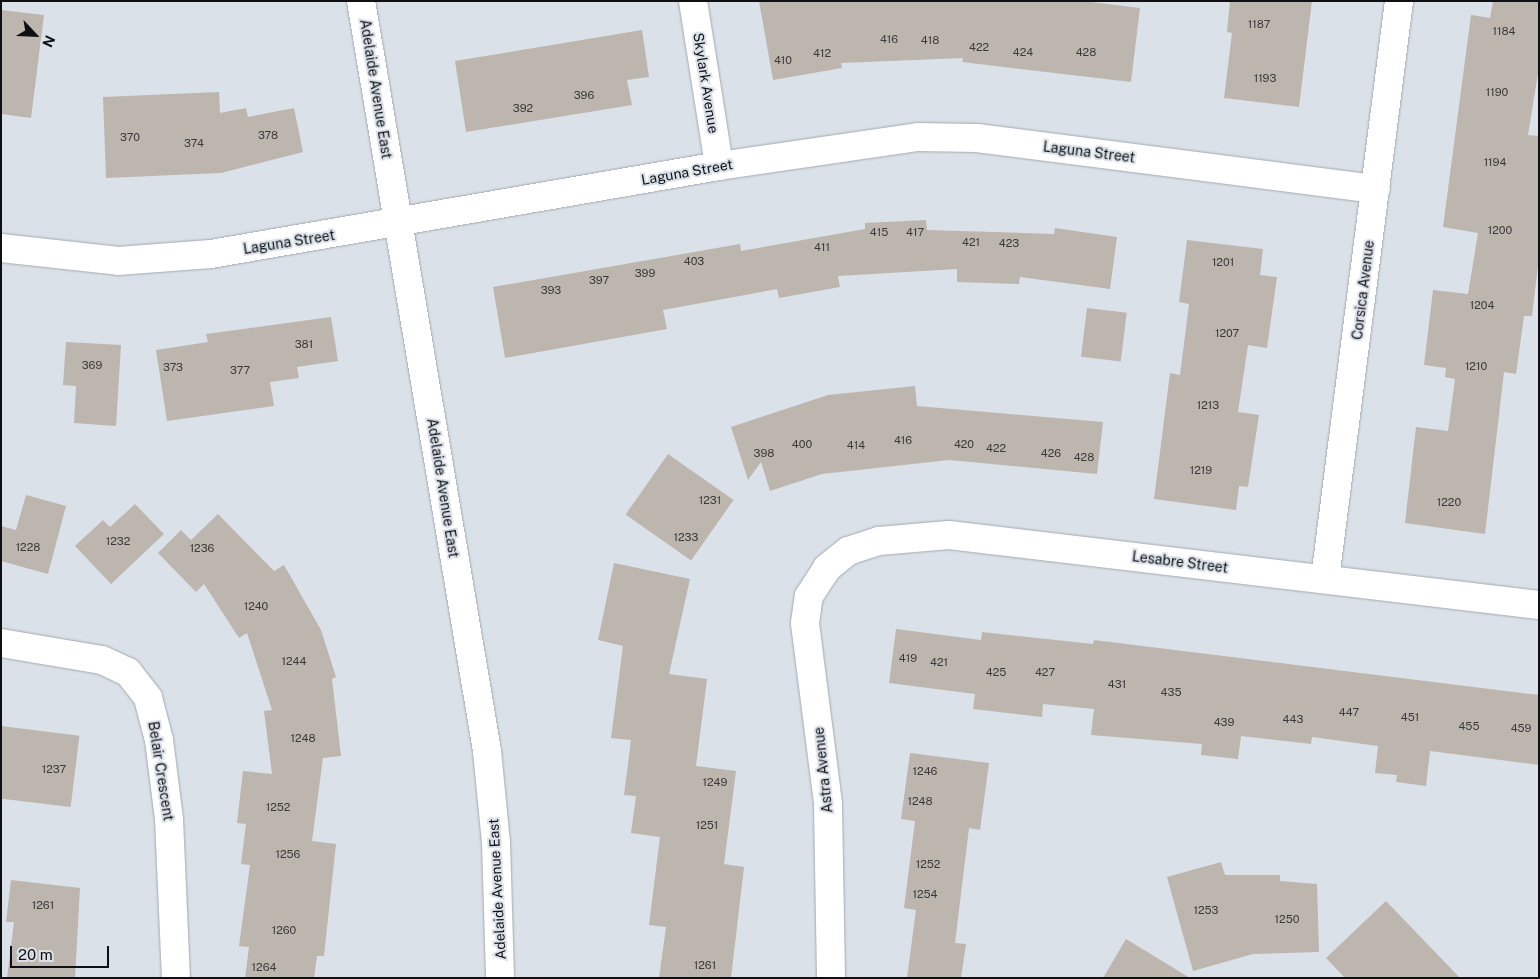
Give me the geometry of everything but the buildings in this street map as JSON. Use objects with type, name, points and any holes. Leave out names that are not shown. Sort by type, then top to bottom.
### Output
[{"type":"street","name":"Adelaide Avenue East","points":[[361,1],[487,751],[496,842],[500,978]]},
{"type":"street","name":"Skylark Avenue","points":[[693,1],[720,166]]},
{"type":"street","name":"Corsica Avenue","points":[[1325,579],[1399,1]]},
{"type":"street","name":"Laguna Street","points":[[1,248],[118,260],[211,254],[398,224],[720,166],[918,138],[978,138],[1376,189]]},
{"type":"street","name":"Lesabre Street","points":[[827,568],[848,551],[879,541],[949,535],[1539,605]]},
{"type":"street","name":"Astra Avenue","points":[[827,568],[809,596],[805,624],[828,803],[830,978]]},
{"type":"street","name":"Belair Crescent","points":[[1,643],[102,660],[128,672],[148,698],[159,740],[169,819],[176,978]]}]
